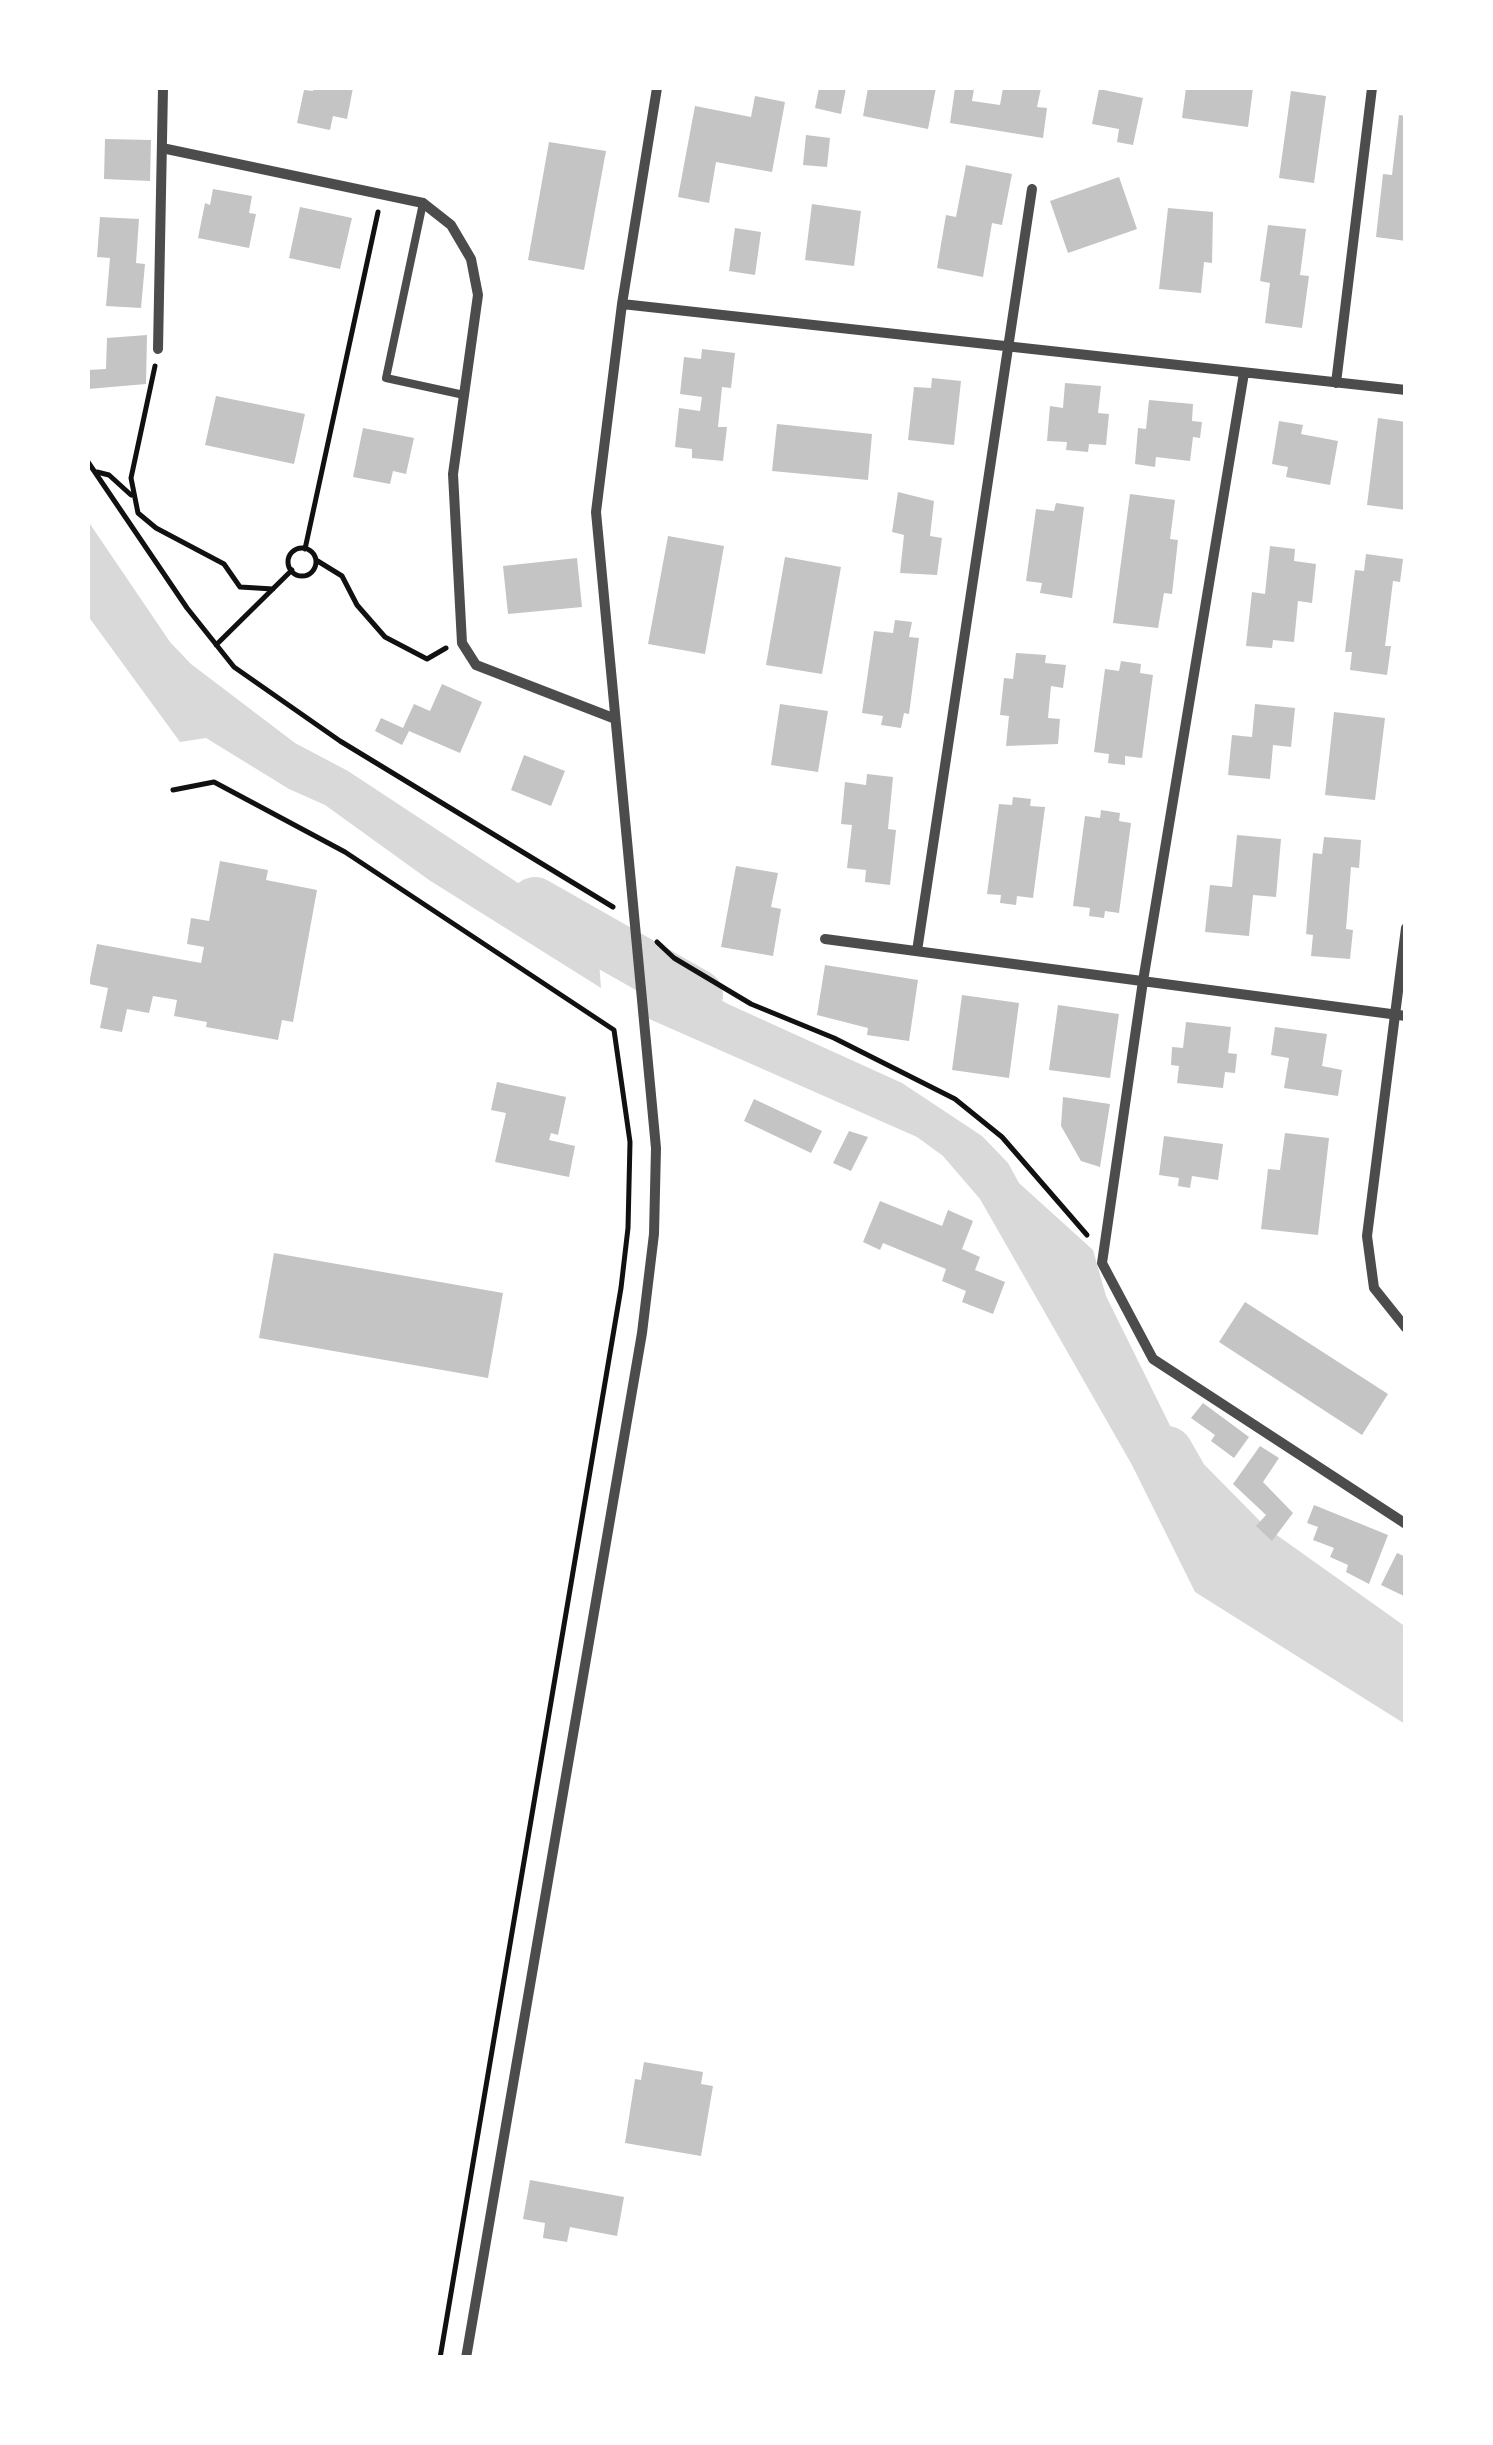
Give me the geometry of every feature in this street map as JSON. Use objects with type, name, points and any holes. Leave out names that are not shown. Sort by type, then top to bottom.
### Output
[{"type":"street","points":[[158,349],[163,88]]},
{"type":"street","points":[[466,2358],[642,1332],[654,1234],[656,1148],[596,512],[622,304],[657,88]]},
{"type":"street","points":[[1336,383],[1372,88]]},
{"type":"street","points":[[162,148],[423,202],[451,225],[471,260],[478,295],[454,474],[461,638],[476,665],[613,718]]},
{"type":"street","points":[[917,951],[1012,346],[1032,190]]},
{"type":"street","points":[[622,304],[1406,390]]},
{"type":"street","points":[[1244,374],[1143,981],[1102,1263],[1153,1359],[1406,1524]]},
{"type":"street","points":[[1406,928],[1399,1016],[1367,1236],[1374,1288],[1406,1328]]},
{"type":"street","points":[[825,938],[1399,1016]]},
{"type":"lane","points":[[423,202],[386,378],[464,395]]},
{"type":"path","points":[[304,549],[382,194]]},
{"type":"path","points":[[158,349],[130,478],[138,513],[156,528],[224,564],[240,587],[272,589]]},
{"type":"path","points":[[88,462],[234,667],[275,698],[633,919],[674,958],[751,1004],[834,1038],[955,1099],[1002,1137],[1060,1199],[1083,1226],[1102,1263]]},
{"type":"path","points":[[94,470],[108,475],[131,495]]},
{"type":"path","points":[[304,549],[342,576],[356,606],[399,645],[427,659],[461,638]]},
{"type":"path","points":[[216,646],[292,570],[292,552],[304,549]]},
{"type":"path","points":[[292,570],[308,574],[316,560]]},
{"type":"path","points":[[173,790],[214,782],[345,852],[614,1030],[630,1142],[623,1273],[440,2358]]},
{"type":"shaded area","points":[[88,521],[170,642],[191,664],[295,743],[348,771],[597,935],[601,988],[429,880],[325,805],[289,789],[206,738],[180,742],[88,616]]},
{"type":"shaded area","points":[[643,958],[728,1004],[902,1083],[982,1136],[1008,1163],[1019,1183],[1093,1250],[1106,1296],[1229,1545],[1405,1656],[1405,1724],[1195,1592],[1132,1465],[980,1199],[943,1156],[917,1137],[647,1018]]},
{"type":"building","points":[[353,88],[347,119],[333,116],[330,130],[297,123],[304,90]]},
{"type":"building","points":[[819,88],[846,88],[841,114],[815,108]]},
{"type":"building","points":[[868,88],[936,88],[928,129],[863,116]]},
{"type":"building","points":[[955,88],[974,89],[972,101],[1000,105],[1003,88],[1041,88],[1037,107],[1047,108],[1043,138],[950,123]]},
{"type":"building","points":[[1186,88],[1253,88],[1248,127],[1182,118]]},
{"type":"building","points":[[1099,89],[1143,98],[1133,145],[1117,142],[1119,129],[1092,124]]},
{"type":"building","points":[[1291,91],[1326,96],[1314,183],[1279,178]]},
{"type":"building","points":[[755,96],[785,102],[772,172],[716,162],[709,203],[678,197],[695,106],[751,117]]},
{"type":"building","points":[[1399,115],[1406,116],[1406,241],[1376,237],[1383,174],[1392,175]]},
{"type":"building","points":[[806,135],[830,138],[827,167],[803,165]]},
{"type":"building","points":[[105,139],[151,140],[150,181],[104,179]]},
{"type":"building","points":[[549,142],[606,151],[584,270],[528,260]]},
{"type":"building","points":[[966,165],[1012,174],[1002,225],[992,223],[983,277],[937,268],[946,215],[956,217]]},
{"type":"building","points":[[1119,177],[1137,229],[1068,253],[1050,201]]},
{"type":"building","points":[[213,189],[252,196],[249,213],[256,214],[249,248],[198,238],[205,203],[210,205]]},
{"type":"building","points":[[812,204],[861,211],[854,266],[805,260]]},
{"type":"building","points":[[300,207],[352,218],[340,269],[289,258]]},
{"type":"building","points":[[1168,208],[1213,212],[1212,263],[1204,262],[1201,293],[1159,289]]},
{"type":"building","points":[[100,217],[139,219],[136,263],[145,264],[141,308],[106,306],[110,258],[97,257]]},
{"type":"building","points":[[1268,225],[1306,229],[1300,275],[1309,276],[1302,328],[1265,323],[1270,283],[1260,281]]},
{"type":"building","points":[[735,228],[761,232],[755,275],[729,271]]},
{"type":"building","points":[[147,335],[146,384],[88,389],[88,370],[106,369],[107,338]]},
{"type":"building","points":[[702,349],[735,353],[731,388],[722,387],[718,427],[727,427],[723,461],[692,458],[692,449],[675,447],[679,408],[700,411],[702,397],[680,394],[684,357],[701,359]]},
{"type":"building","points":[[932,378],[961,381],[954,445],[908,440],[914,387],[931,388]]},
{"type":"building","points":[[1065,383],[1101,386],[1098,413],[1109,414],[1106,445],[1089,444],[1088,452],[1066,450],[1067,442],[1047,441],[1050,406],[1063,408]]},
{"type":"building","points":[[216,396],[305,414],[294,464],[205,445]]},
{"type":"building","points":[[1149,400],[1193,404],[1192,421],[1202,422],[1200,438],[1193,437],[1190,461],[1156,457],[1155,467],[1135,464],[1138,428],[1146,429]]},
{"type":"building","points":[[1378,418],[1406,422],[1406,510],[1367,505]]},
{"type":"building","points":[[1279,421],[1303,425],[1301,434],[1338,441],[1330,485],[1286,477],[1288,467],[1272,464]]},
{"type":"building","points":[[777,424],[872,434],[868,480],[772,471]]},
{"type":"building","points":[[363,428],[414,438],[406,474],[393,471],[390,484],[353,477]]},
{"type":"building","points":[[898,492],[934,501],[930,536],[942,538],[937,575],[900,573],[904,535],[892,532]]},
{"type":"building","points":[[1130,494],[1175,500],[1170,539],[1178,540],[1172,594],[1164,593],[1158,628],[1113,623]]},
{"type":"building","points":[[1056,503],[1084,507],[1072,598],[1040,593],[1042,583],[1026,581],[1036,509],[1054,511]]},
{"type":"building","points":[[668,536],[724,546],[705,654],[648,644]]},
{"type":"building","points":[[1270,546],[1295,549],[1294,561],[1316,564],[1312,603],[1298,601],[1294,642],[1273,640],[1272,648],[1246,646],[1252,592],[1265,594]]},
{"type":"building","points":[[1366,554],[1403,559],[1400,582],[1393,581],[1385,646],[1391,646],[1387,675],[1350,670],[1352,652],[1345,652],[1355,570],[1364,571]]},
{"type":"building","points":[[785,557],[841,567],[822,674],[766,665]]},
{"type":"building","points":[[577,558],[582,607],[508,614],[503,566]]},
{"type":"building","points":[[895,620],[912,622],[909,637],[919,638],[909,714],[904,713],[901,728],[881,725],[883,716],[862,713],[874,631],[893,633]]},
{"type":"building","points":[[1016,653],[1046,655],[1045,663],[1066,665],[1063,688],[1051,686],[1048,718],[1060,719],[1058,744],[1006,746],[1009,716],[1000,715],[1004,678],[1013,679]]},
{"type":"building","points":[[1121,661],[1141,664],[1140,673],[1153,675],[1142,758],[1125,756],[1125,765],[1108,763],[1109,754],[1094,752],[1105,669],[1119,671]]},
{"type":"building","points":[[442,684],[482,702],[460,753],[409,731],[402,745],[375,731],[381,718],[403,728],[414,704],[430,711]]},
{"type":"building","points":[[780,704],[828,711],[818,772],[771,765]]},
{"type":"building","points":[[1255,704],[1295,708],[1291,747],[1273,745],[1270,779],[1228,775],[1232,735],[1252,737]]},
{"type":"building","points":[[1334,712],[1385,718],[1375,800],[1325,795]]},
{"type":"building","points":[[524,755],[565,771],[551,806],[511,790]]},
{"type":"building","points":[[867,774],[893,777],[888,829],[896,830],[890,885],[865,882],[866,870],[847,868],[852,825],[841,824],[845,782],[866,785]]},
{"type":"building","points":[[1013,797],[1031,799],[1030,806],[1045,807],[1033,898],[1017,896],[1016,905],[1000,903],[1001,895],[987,894],[999,804],[1012,805]]},
{"type":"building","points":[[1101,810],[1120,813],[1119,821],[1131,823],[1119,913],[1105,911],[1104,918],[1089,916],[1090,908],[1073,906],[1085,816],[1100,818]]},
{"type":"building","points":[[1237,835],[1281,839],[1276,897],[1253,895],[1249,936],[1205,932],[1210,885],[1232,887]]},
{"type":"building","points":[[1324,837],[1361,840],[1359,868],[1351,867],[1346,929],[1353,930],[1350,959],[1311,956],[1313,935],[1306,934],[1313,853],[1322,854]]},
{"type":"building","points":[[220,861],[268,870],[266,880],[317,890],[293,1022],[282,1020],[278,1040],[206,1027],[207,1022],[174,1016],[177,1000],[153,996],[149,1013],[127,1009],[122,1032],[100,1028],[108,988],[89,984],[97,944],[201,963],[204,947],[187,944],[191,918],[209,921]]},
{"type":"building","points":[[736,866],[778,873],[771,907],[781,909],[773,956],[721,947]]},
{"type":"building","points":[[825,965],[918,980],[909,1041],[867,1035],[868,1028],[817,1015]]},
{"type":"building","points":[[962,995],[1019,1003],[1009,1078],[952,1070]]},
{"type":"building","points":[[1058,1005],[1119,1014],[1110,1078],[1049,1070]]},
{"type":"building","points":[[1186,1022],[1231,1027],[1228,1053],[1237,1054],[1235,1073],[1225,1072],[1223,1088],[1177,1083],[1179,1066],[1171,1065],[1172,1047],[1183,1048]]},
{"type":"building","points":[[1275,1027],[1327,1034],[1322,1066],[1342,1070],[1338,1096],[1284,1088],[1289,1058],[1271,1055]]},
{"type":"building","points":[[497,1082],[566,1097],[558,1135],[551,1133],[549,1140],[575,1146],[569,1177],[495,1162],[506,1113],[491,1110]]},
{"type":"building","points":[[1063,1097],[1110,1104],[1100,1167],[1081,1161],[1061,1126]]},
{"type":"building","points":[[754,1099],[822,1131],[811,1153],[744,1121]]},
{"type":"building","points":[[849,1131],[868,1137],[851,1171],[833,1163]]},
{"type":"building","points":[[1285,1133],[1329,1138],[1318,1235],[1261,1229],[1268,1169],[1280,1170]]},
{"type":"building","points":[[1164,1136],[1223,1144],[1218,1180],[1192,1176],[1190,1188],[1178,1186],[1179,1178],[1159,1175]]},
{"type":"building","points":[[880,1201],[942,1226],[948,1210],[973,1221],[962,1249],[980,1257],[975,1270],[1005,1282],[993,1314],[962,1302],[966,1291],[942,1281],[946,1269],[883,1243],[880,1250],[863,1242]]},
{"type":"building","points":[[274,1253],[503,1293],[488,1378],[259,1338]]},
{"type":"building","points":[[1245,1302],[1388,1394],[1362,1435],[1219,1342]]},
{"type":"building","points":[[1203,1403],[1249,1437],[1234,1458],[1211,1441],[1215,1435],[1191,1418]]},
{"type":"building","points":[[1260,1446],[1279,1458],[1263,1482],[1293,1513],[1272,1541],[1256,1526],[1266,1515],[1233,1484]]},
{"type":"building","points":[[1314,1505],[1388,1535],[1369,1584],[1346,1572],[1348,1565],[1330,1557],[1334,1548],[1313,1540],[1318,1527],[1307,1523]]},
{"type":"building","points":[[1397,1553],[1406,1557],[1406,1597],[1381,1585]]},
{"type":"building","points":[[644,2062],[703,2072],[701,2084],[713,2086],[701,2156],[625,2143],[635,2079],[641,2080]]},
{"type":"building","points":[[530,2180],[624,2197],[617,2236],[570,2227],[567,2242],[543,2238],[545,2223],[523,2219]]},
{"type":"waterway","points":[[535,903],[697,995]]},
{"type":"waterway","points":[[1167,1452],[1183,1480],[1250,1548],[1406,1659]]}]
